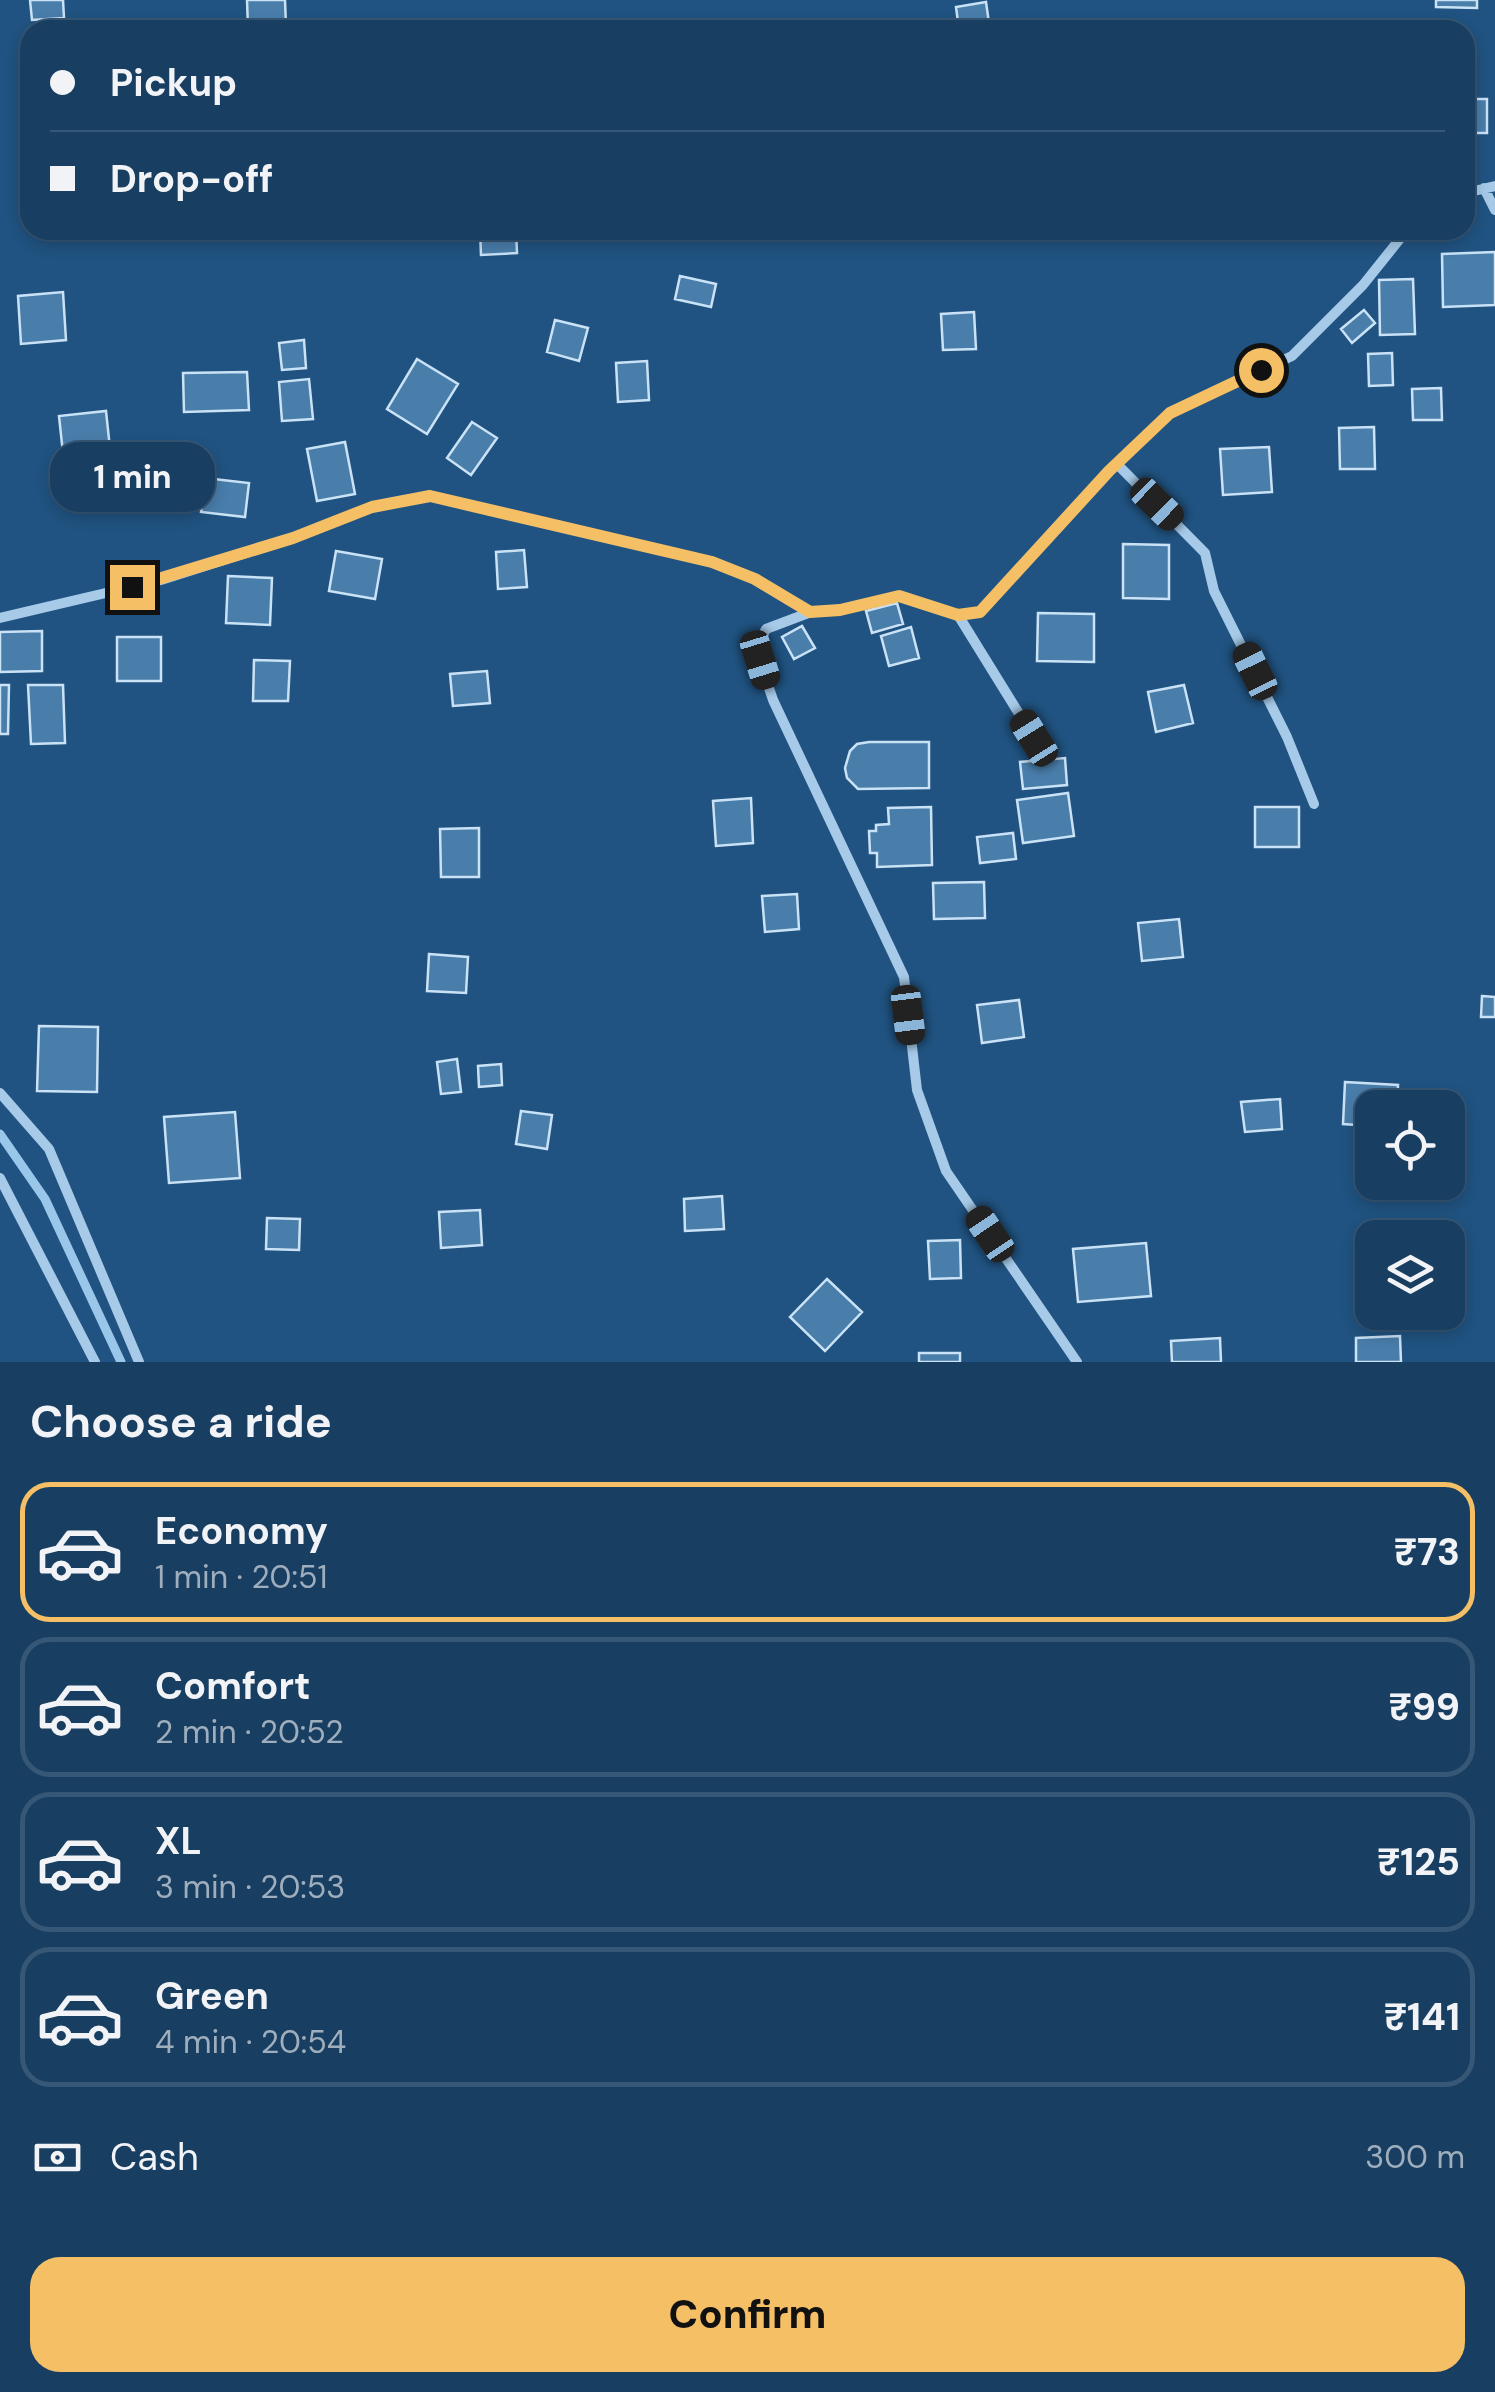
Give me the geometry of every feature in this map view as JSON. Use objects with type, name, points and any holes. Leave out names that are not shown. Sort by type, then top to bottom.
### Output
[{"type":"street","points":[[1489,187],[1495,210]]},
{"type":"street","points":[[1077,1362],[946,1171],[917,1090],[904,977],[773,700],[760,660],[759,642],[766,629],[810,612],[840,610],[899,596],[958,615],[980,612],[1117,464],[1170,413],[1292,356],[1363,285],[1399,240]]},
{"type":"street","points":[[1117,464],[1206,553],[1214,592],[1287,737],[1314,804]]},
{"type":"street","points":[[0,618],[160,580],[293,538],[372,507],[430,496],[712,562],[755,579],[810,612]]},
{"type":"street","points":[[958,615],[1034,738]]},
{"type":"street","points":[[0,1093],[48,1149],[139,1362]]},
{"type":"street","points":[[0,1178],[95,1362]]},
{"type":"building","points":[[30,0],[63,0],[64,18],[32,20]]},
{"type":"building","points":[[247,0],[285,0],[286,20],[248,20]]},
{"type":"building","points":[[1436,0],[1477,0],[1477,8],[1436,7]]},
{"type":"building","points":[[986,2],[989,20],[958,20],[956,7]]},
{"type":"building","points":[[1475,99],[1487,99],[1487,133],[1475,133]]},
{"type":"building","points":[[480,240],[516,240],[517,253],[481,255]]},
{"type":"building","points":[[1495,252],[1495,305],[1443,307],[1442,254]]},
{"type":"building","points":[[680,276],[716,284],[711,307],[675,299]]},
{"type":"building","points":[[1413,279],[1415,334],[1380,335],[1379,280]]},
{"type":"building","points":[[63,292],[66,340],[21,344],[18,296]]},
{"type":"building","points":[[1364,310],[1375,323],[1352,343],[1341,329]]},
{"type":"building","points":[[974,312],[976,349],[943,350],[941,314]]},
{"type":"building","points":[[555,320],[588,328],[579,361],[547,352]]},
{"type":"building","points":[[304,340],[306,368],[282,370],[279,343]]},
{"type":"building","points":[[1392,353],[1393,385],[1369,386],[1368,354]]},
{"type":"building","points":[[417,359],[458,384],[427,434],[387,409]]},
{"type":"building","points":[[647,361],[649,400],[618,402],[616,363]]},
{"type":"building","points":[[247,372],[249,410],[184,412],[183,373]]},
{"type":"building","points":[[309,379],[313,419],[282,421],[279,382]]},
{"type":"building","points":[[1441,388],[1442,420],[1413,420],[1412,389]]},
{"type":"building","points":[[106,411],[111,458],[64,463],[59,416]]},
{"type":"building","points":[[472,422],[497,438],[471,475],[447,458]]},
{"type":"building","points":[[1374,427],[1375,469],[1340,469],[1339,428]]},
{"type":"building","points":[[345,442],[355,494],[317,501],[307,449]]},
{"type":"building","points":[[1269,447],[1272,492],[1223,495],[1220,449]]},
{"type":"building","points":[[205,478],[249,483],[245,517],[201,512]]},
{"type":"building","points":[[1123,544],[1169,545],[1169,599],[1123,598]]},
{"type":"building","points":[[524,550],[527,587],[498,589],[496,552]]},
{"type":"building","points":[[336,551],[382,559],[375,599],[329,591]]},
{"type":"building","points":[[228,576],[272,578],[270,625],[226,623]]},
{"type":"building","points":[[897,603],[903,624],[872,633],[866,611]]},
{"type":"building","points":[[1038,613],[1094,614],[1094,662],[1037,661]]},
{"type":"building","points":[[802,626],[815,648],[794,659],[782,637]]},
{"type":"building","points":[[911,627],[919,658],[889,666],[881,636]]},
{"type":"building","points":[[42,631],[42,671],[0,672],[0,632]]},
{"type":"building","points":[[117,637],[161,637],[161,681],[117,681]]},
{"type":"building","points":[[254,660],[290,661],[288,701],[253,701]]},
{"type":"building","points":[[487,671],[490,703],[453,706],[450,674]]},
{"type":"building","points":[[0,685],[9,685],[8,734],[0,734]]},
{"type":"building","points":[[28,685],[63,685],[65,743],[31,744]]},
{"type":"building","points":[[1184,685],[1193,723],[1156,732],[1148,692]]},
{"type":"building","points":[[929,742],[929,788],[858,789],[847,778],[845,768],[850,751],[857,744]]},
{"type":"building","points":[[1065,758],[1067,785],[1023,789],[1020,762]]},
{"type":"building","points":[[1068,793],[1074,836],[1023,843],[1017,800]]},
{"type":"building","points":[[751,798],[753,843],[716,846],[713,801]]},
{"type":"building","points":[[931,807],[932,865],[877,867],[877,853],[870,853],[869,831],[876,831],[876,825],[889,824],[888,808]]},
{"type":"building","points":[[1255,807],[1299,807],[1299,847],[1255,847]]},
{"type":"building","points":[[479,828],[479,877],[441,877],[440,829]]},
{"type":"building","points":[[1013,833],[1016,859],[980,863],[977,837]]},
{"type":"building","points":[[984,882],[985,918],[934,919],[933,883]]},
{"type":"building","points":[[797,894],[799,929],[765,932],[762,896]]},
{"type":"building","points":[[1179,919],[1183,957],[1142,961],[1138,923]]},
{"type":"building","points":[[429,954],[468,957],[466,993],[427,991]]},
{"type":"building","points":[[1482,996],[1495,997],[1495,1017],[1481,1017]]},
{"type":"building","points":[[1019,1000],[1024,1037],[982,1043],[977,1005]]},
{"type":"building","points":[[39,1026],[98,1027],[97,1092],[37,1091]]},
{"type":"building","points":[[457,1059],[461,1092],[441,1094],[437,1062]]},
{"type":"building","points":[[501,1064],[502,1085],[479,1087],[478,1066]]},
{"type":"building","points":[[1345,1082],[1398,1085],[1398,1090],[1355,1090],[1355,1125],[1343,1124]]},
{"type":"building","points":[[1280,1099],[1282,1129],[1245,1132],[1241,1102]]},
{"type":"building","points":[[521,1111],[552,1115],[547,1149],[516,1144]]},
{"type":"building","points":[[235,1112],[240,1178],[169,1183],[164,1117]]},
{"type":"building","points":[[722,1196],[724,1229],[685,1231],[684,1199]]},
{"type":"building","points":[[480,1210],[482,1245],[441,1248],[439,1212]]},
{"type":"building","points":[[267,1218],[300,1219],[299,1250],[266,1249]]},
{"type":"building","points":[[960,1240],[961,1278],[930,1279],[928,1241]]},
{"type":"building","points":[[1146,1243],[1151,1296],[1078,1302],[1073,1249]]},
{"type":"building","points":[[827,1279],[862,1312],[825,1351],[790,1317]]},
{"type":"building","points":[[1400,1336],[1401,1362],[1356,1362],[1356,1338]]},
{"type":"building","points":[[1220,1338],[1221,1362],[1172,1362],[1171,1341]]},
{"type":"building","points":[[919,1353],[960,1353],[960,1362],[919,1362]]},
{"type":"waterway","points":[[0,1134],[45,1199],[121,1362]]},
{"type":"route","points":[[132,587],[293,538],[372,507],[430,496],[712,562],[755,579],[810,612],[840,610],[899,596],[958,615],[980,612],[1109,471],[1170,413],[1261,370]]}]
